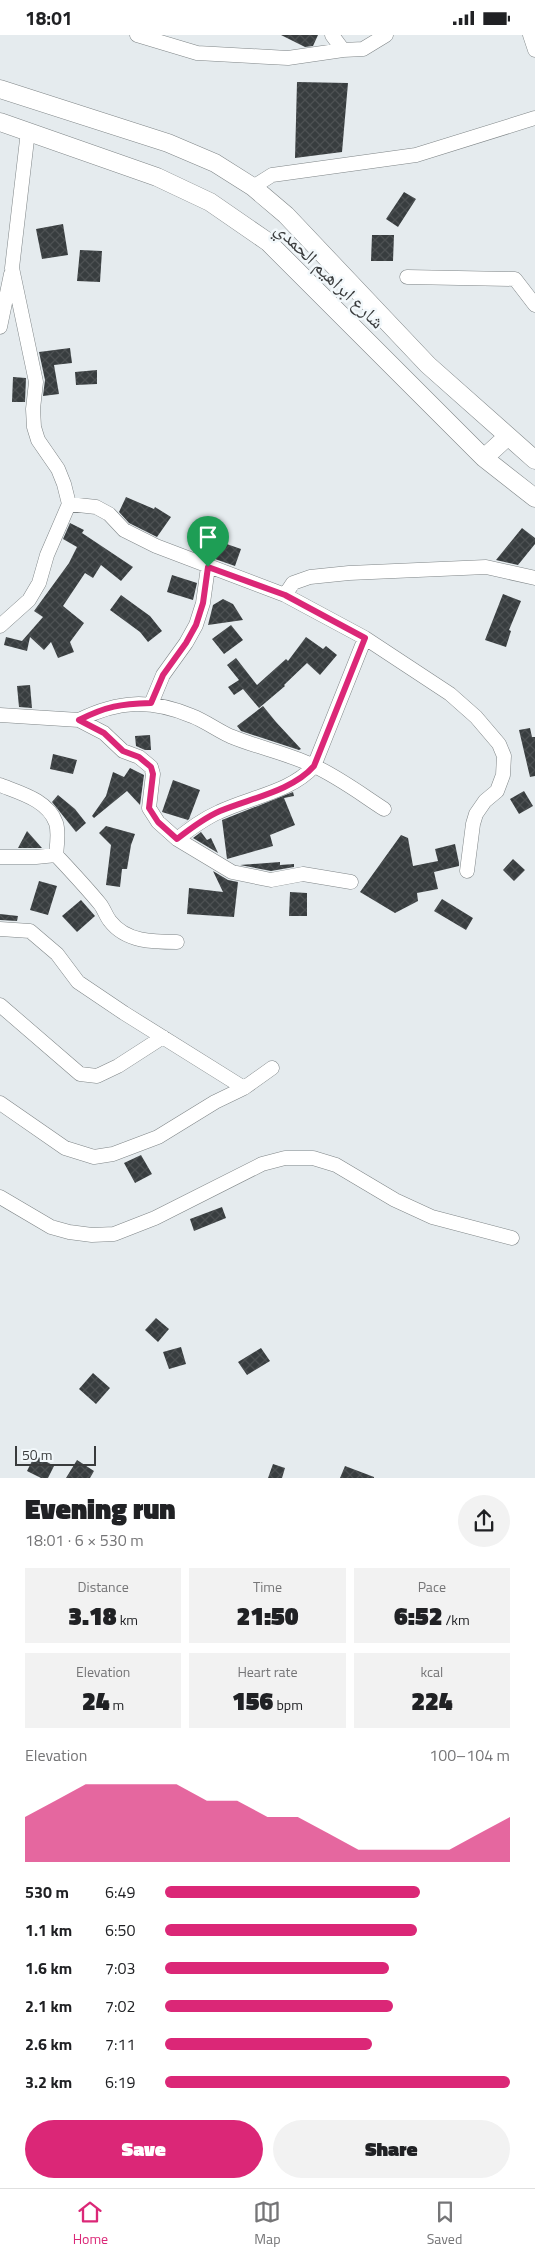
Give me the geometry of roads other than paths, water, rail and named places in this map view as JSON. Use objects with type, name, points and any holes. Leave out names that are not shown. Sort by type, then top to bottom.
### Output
[{"type":"main road","name":"شارع ابراهيم الحمدي","points":[[0,89],[168,143],[215,163],[253,187],[286,215],[428,365],[535,460]]},
{"type":"main road","name":"شارع ابراهيم الحمدي","points":[[0,122],[156,177],[210,202],[268,242],[484,458],[535,498]]},
{"type":"main road","points":[[484,458],[508,436]]},
{"type":"street","points":[[137,35],[197,53],[288,58],[363,49],[386,35]]},
{"type":"street","points":[[332,35],[343,50]]},
{"type":"street","points":[[530,35],[535,50]]},
{"type":"street","points":[[253,187],[272,175],[416,155],[535,118]]},
{"type":"street","points":[[0,327],[12,268],[28,131]]},
{"type":"street","points":[[0,627],[30,600],[39,583],[47,555],[69,504],[58,469],[38,440],[34,427],[33,409],[36,382],[12,268]]},
{"type":"street","points":[[407,277],[515,279],[535,305]]},
{"type":"street","points":[[69,504],[96,507],[109,514],[124,530],[156,546],[285,595],[365,638],[450,694],[476,717],[500,744],[504,756],[503,775],[497,791],[485,801],[476,813],[467,871]]},
{"type":"street","points":[[151,703],[163,675],[186,643],[196,625],[203,603],[208,567]]},
{"type":"street","points":[[285,595],[293,583],[310,577],[349,573],[486,567],[535,578]]},
{"type":"street","points":[[177,839],[198,823],[218,812],[292,785],[306,775],[314,766],[365,638]]},
{"type":"street","points":[[79,720],[120,704],[151,703],[194,717],[230,736],[314,766],[384,809]]},
{"type":"street","points":[[0,715],[79,720],[104,733],[123,751],[139,757],[151,767],[153,774],[149,808],[158,822],[177,839],[232,872],[271,880],[303,874],[351,882]]},
{"type":"street","points":[[0,785],[32,797],[45,808],[56,823],[56,855],[102,907],[108,920],[117,929],[130,937],[154,942],[177,942]]},
{"type":"street","points":[[0,857],[56,855]]},
{"type":"street","points":[[0,929],[30,931],[57,955],[78,982],[244,1087]]},
{"type":"street","points":[[0,1005],[80,1074],[97,1076],[118,1066],[163,1037]]},
{"type":"street","points":[[0,1103],[65,1148],[94,1157],[113,1154],[158,1137],[215,1102],[244,1087],[272,1068]]},
{"type":"street","points":[[0,1197],[51,1227],[92,1235],[114,1234],[156,1218],[262,1164],[286,1158],[313,1157],[336,1165],[395,1200],[432,1217],[512,1238]]}]
